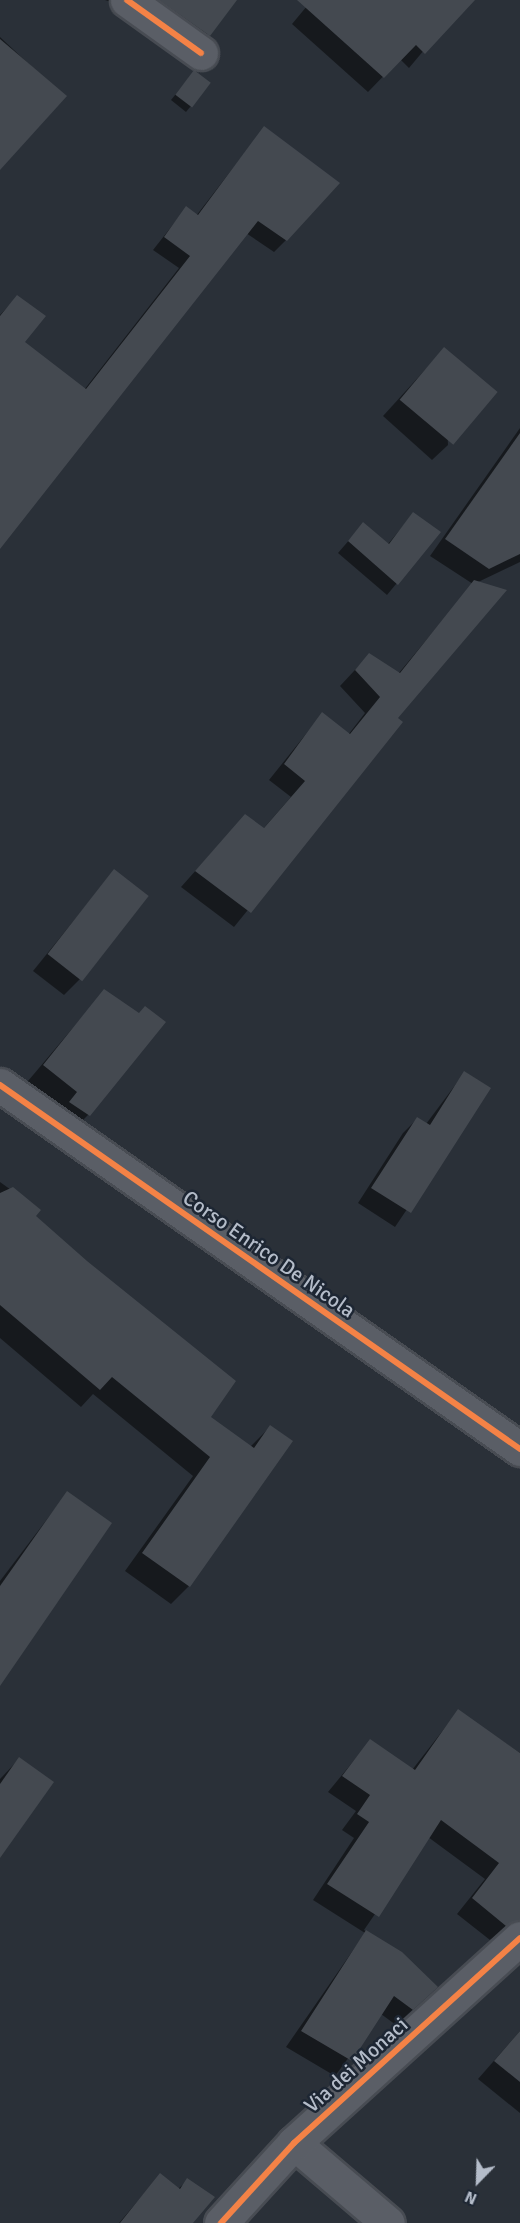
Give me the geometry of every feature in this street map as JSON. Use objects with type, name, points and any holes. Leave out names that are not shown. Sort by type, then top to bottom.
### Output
[{"type":"street","points":[[127,0],[201,52]]},
{"type":"street","name":"Corso Enrico De Nicola","points":[[5,1098],[520,1449]]},
{"type":"street","name":"Via dei Monaci","points":[[221,2223],[294,2143],[519,1940]]},
{"type":"street","points":[[294,2143],[388,2223]]},
{"type":"building","points":[[159,0],[237,0],[210,36]]},
{"type":"building","points":[[297,0],[475,0],[425,54],[416,45],[384,78]]},
{"type":"building","points":[[0,39],[67,96],[0,170]]},
{"type":"building","points":[[194,70],[211,83],[192,107],[175,95]]},
{"type":"building","points":[[264,126],[340,183],[287,241],[258,221],[0,549],[0,316],[17,295],[46,316],[25,342],[86,389],[190,256],[164,237],[186,206],[198,215]]},
{"type":"building","points":[[444,347],[498,392],[453,445],[400,400]]},
{"type":"building","points":[[520,433],[520,554],[489,569],[445,539]]},
{"type":"building","points":[[413,512],[441,532],[398,585],[348,541],[363,522],[389,544]]},
{"type":"building","points":[[474,580],[507,590],[398,718],[403,722],[251,913],[195,871],[245,814],[264,828],[305,781],[284,764],[322,712],[350,734],[380,697],[355,670],[369,653],[400,673]]},
{"type":"building","points":[[114,869],[149,896],[82,981],[48,954]]},
{"type":"building","points":[[104,989],[139,1013],[145,1006],[166,1022],[90,1116],[69,1102],[77,1092],[43,1065]]},
{"type":"building","points":[[464,1071],[491,1088],[411,1213],[371,1188],[417,1117],[430,1125]]},
{"type":"building","points":[[13,1187],[41,1210],[36,1216],[87,1261],[236,1381],[211,1417],[254,1448],[270,1425],[293,1441],[190,1587],[142,1553],[210,1457],[112,1377],[100,1390],[0,1305],[0,1193]]},
{"type":"building","points":[[67,1491],[112,1523],[0,1686],[0,1586]]},
{"type":"building","points":[[458,1709],[520,1753],[520,1920],[506,1926],[472,1898],[499,1863],[441,1820],[379,1917],[327,1884],[369,1822],[357,1814],[370,1795],[342,1776],[370,1739],[415,1770]]},
{"type":"building","points":[[19,1757],[54,1782],[0,1858],[0,1784]]},
{"type":"building","points":[[366,1930],[402,1952],[438,1987],[413,2010],[394,1996],[352,2061],[301,2031]]},
{"type":"building","points":[[520,2031],[520,2082],[494,2061]]},
{"type":"building","points":[[160,2173],[180,2189],[187,2178],[215,2197],[193,2223],[120,2223]]},
{"type":"cycle path","points":[[127,0],[201,53]]},
{"type":"cycle path","points":[[0,1085],[520,1449]]},
{"type":"cycle path","points":[[221,2223],[294,2143],[520,1938]]}]
